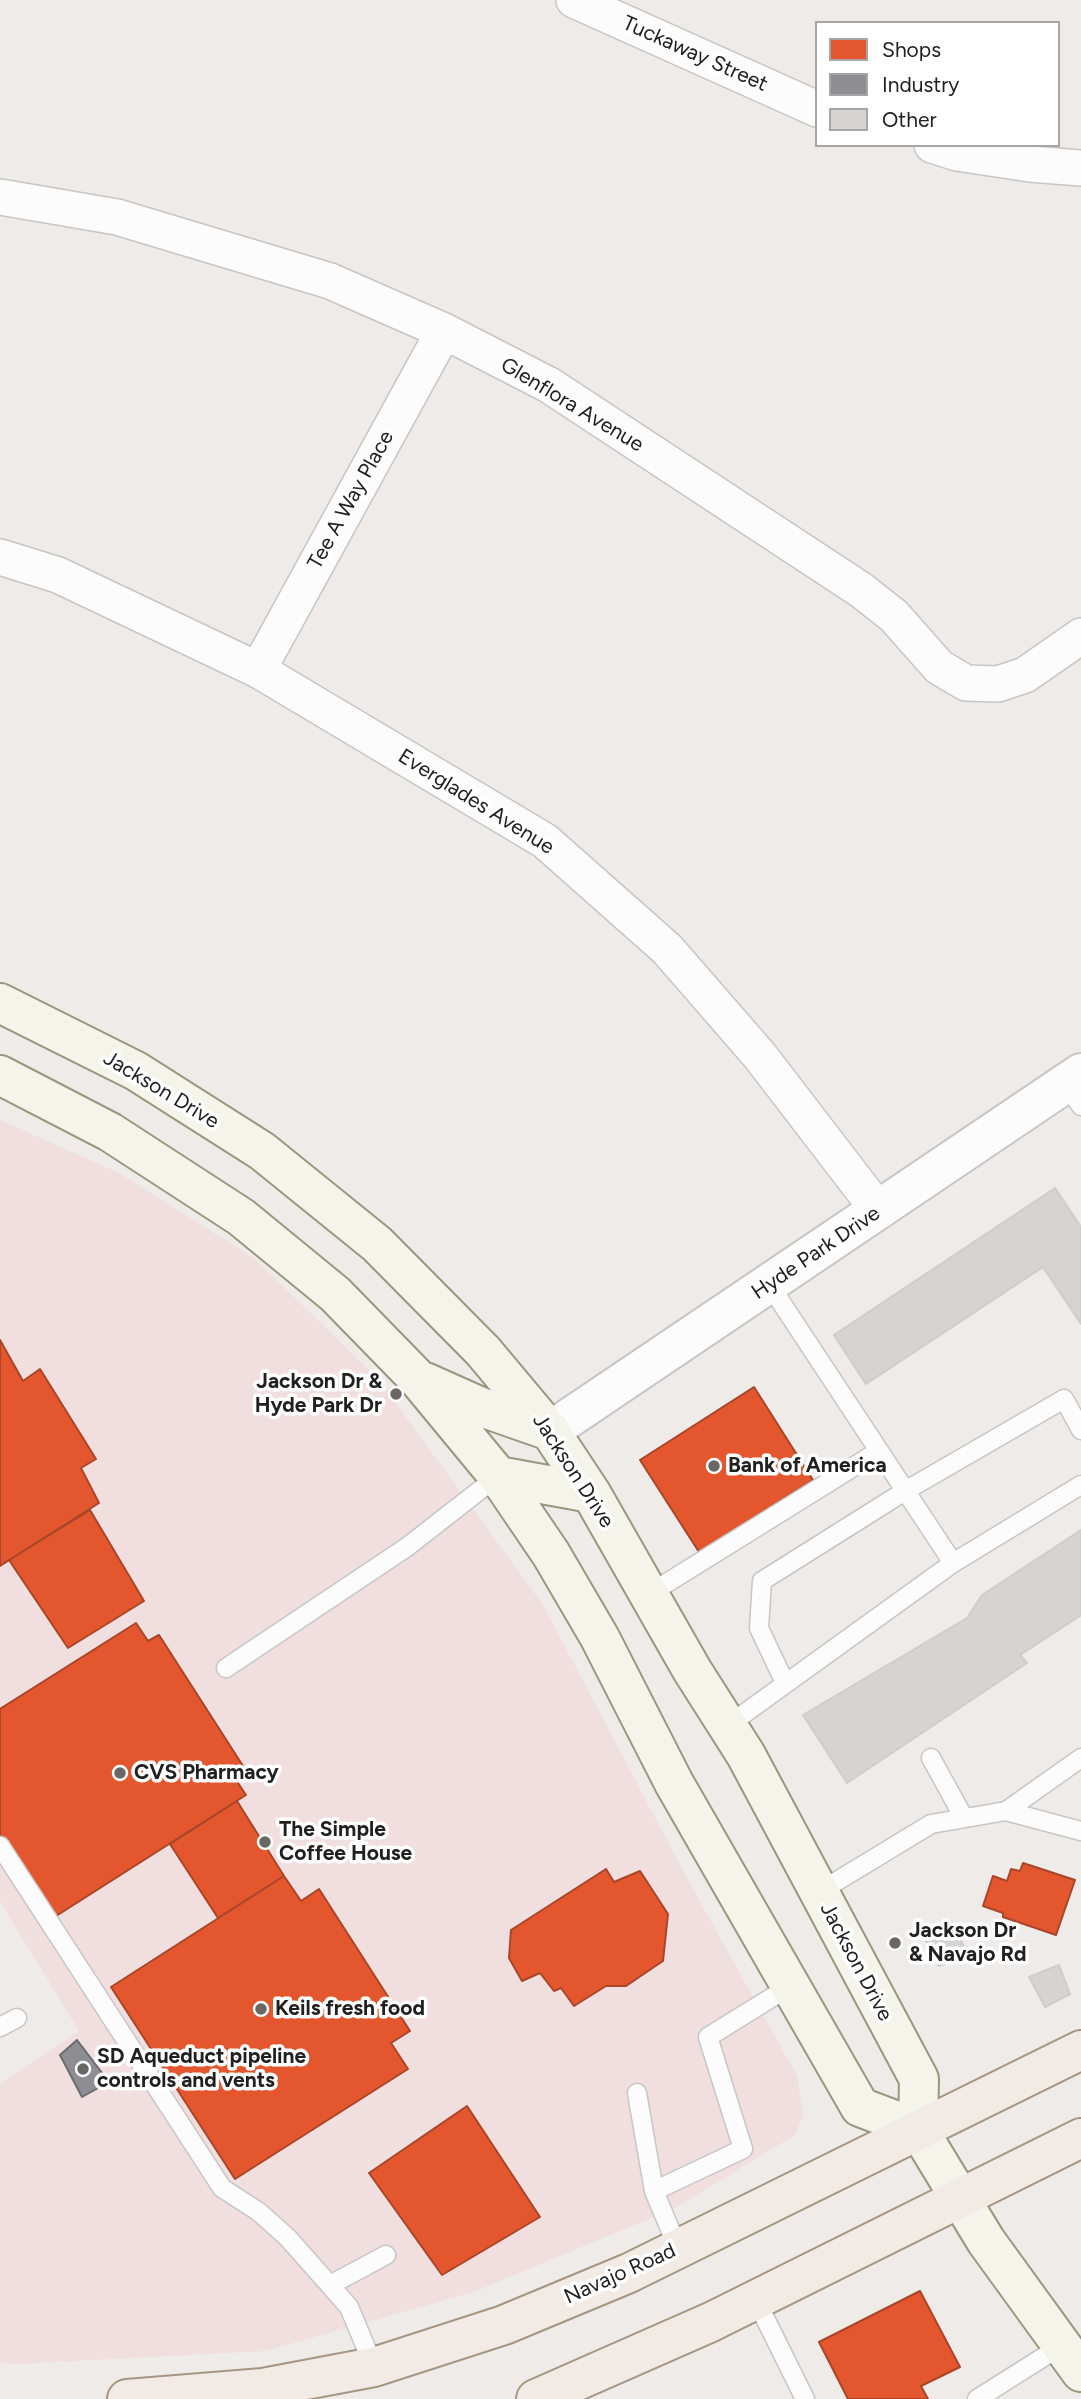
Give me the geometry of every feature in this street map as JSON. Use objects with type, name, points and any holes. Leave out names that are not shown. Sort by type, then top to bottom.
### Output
[{"type":"main road","name":"Jackson Drive","points":[[0,1003],[136,1071],[261,1151],[377,1244],[484,1351],[551,1431],[591,1493],[727,1726],[919,2079],[918,2129]]},
{"type":"main road","points":[[0,1075],[110,1132],[241,1217],[335,1294],[417,1378],[498,1476],[558,1566],[600,1638],[674,1783],[860,2108],[918,2129],[986,2241],[1071,2359]]},
{"type":"main road","points":[[417,1378],[481,1407],[551,1431]]},
{"type":"main road","points":[[498,1476],[591,1493]]},
{"type":"main road","name":"Navajo Road","points":[[127,2399],[263,2388],[374,2367],[504,2325],[629,2273],[1081,2050]]},
{"type":"main road","points":[[536,2399],[755,2300],[1081,2138]]},
{"type":"street","name":"Tuckaway Street","points":[[574,0],[815,108]]},
{"type":"street","points":[[938,147],[957,153],[1030,164],[1081,168]]},
{"type":"street","name":"Glenflora Avenue","points":[[0,197],[117,217],[330,281],[444,331],[549,385],[861,590],[894,616],[939,667],[966,683],[998,684],[1025,675],[1081,636]]},
{"type":"street","name":"Tee A Way Place","points":[[258,670],[444,331]]},
{"type":"street","name":"Everglades Avenue","points":[[0,557],[58,575],[258,670],[555,850],[667,949],[760,1056],[878,1211]]},
{"type":"street","name":"Hyde Park Drive","points":[[551,1431],[878,1211],[1076,1087]]},
{"type":"lane","points":[[769,1284],[953,1563]]},
{"type":"lane","points":[[785,1684],[759,1628],[762,1581],[905,1491],[1065,1399],[1081,1430]]},
{"type":"lane","points":[[649,1594],[879,1451]]},
{"type":"lane","points":[[226,1668],[407,1547],[498,1476]]},
{"type":"lane","points":[[727,1726],[953,1563],[1081,1485]]},
{"type":"lane","points":[[931,1758],[964,1818]]},
{"type":"lane","points":[[1006,1811],[1081,1758]]},
{"type":"lane","points":[[818,1892],[931,1824],[1006,1811],[1081,1830]]},
{"type":"lane","points":[[0,1846],[222,2188],[259,2212],[288,2238],[349,2307],[374,2367]]},
{"type":"lane","points":[[654,2191],[743,2148],[708,2037],[792,1985]]},
{"type":"lane","points":[[0,2027],[17,2018]]},
{"type":"lane","points":[[637,2093],[654,2191],[678,2248]]},
{"type":"lane","points":[[330,2285],[386,2255]]},
{"type":"lane","points":[[755,2300],[805,2399]]},
{"type":"lane","points":[[977,2399],[1071,2359]]},
{"type":"shaded area","points":[[0,1120],[119,1173],[255,1259],[378,1379],[543,1605],[689,1882],[797,2076],[803,2114],[795,2135],[673,2209],[473,2292],[265,2351],[15,2364],[0,2362],[0,2084],[79,2031],[0,1901]]},
{"type":"building: Shops","points":[[0,1340],[23,1381],[40,1369],[96,1459],[81,1468],[99,1503],[0,1566]]},
{"type":"building: Shops","points":[[754,1387],[813,1480],[699,1552],[640,1460]]},
{"type":"building: Shops","points":[[90,1510],[144,1601],[68,1648],[9,1560]]},
{"type":"building: Shops","name":"CVS Pharmacy","points":[[136,1623],[148,1641],[159,1635],[245,1769],[234,1777],[246,1795],[53,1918],[0,1836],[0,1709]]},
{"type":"building: Shops","points":[[237,1801],[284,1876],[218,1918],[170,1844]]},
{"type":"building: Shops","points":[[1023,1863],[1075,1880],[1056,1935],[1003,1917],[1003,1913],[983,1906],[993,1876],[1007,1881],[1011,1869],[1020,1871]]},
{"type":"building: Shops","points":[[606,1869],[614,1882],[640,1871],[668,1914],[663,1961],[626,1986],[606,1986],[574,2006],[561,1988],[554,1991],[540,1973],[522,1981],[509,1958],[511,1930]]},
{"type":"building: Shops","name":"Keils fresh food","points":[[284,1876],[301,1901],[319,1889],[410,2031],[391,2043],[408,2069],[235,2179],[111,1987]]},
{"type":"building: Shops","points":[[467,2106],[540,2217],[442,2275],[369,2173]]},
{"type":"building: Shops","points":[[920,2291],[960,2367],[921,2386],[928,2399],[848,2399],[819,2342]]},
{"type":"building: Industry","name":"SD Aqueduct pipeline controls and vents","points":[[77,2040],[109,2082],[82,2097],[60,2055]]},
{"type":"building: Other","points":[[1055,1188],[1081,1227],[1081,1324],[1043,1267],[866,1384],[834,1335]]},
{"type":"building: Other","points":[[1081,1530],[1081,1615],[1020,1655],[1027,1663],[847,1783],[803,1715],[967,1618],[982,1595]]},
{"type":"building: Other","points":[[952,1922],[967,1953],[939,1966],[924,1937]]},
{"type":"building: Other","points":[[1059,1965],[1070,1994],[1045,2007],[1029,1977]]},
{"type":"place","name":"Jackson Dr & Hyde Park Dr","points":[[396,1394]]},
{"type":"place","name":"Bank of America","points":[[714,1466]]},
{"type":"place","name":"CVS Pharmacy","points":[[120,1773]]},
{"type":"place","name":"The Simple Coffee House","points":[[265,1842]]},
{"type":"place","name":"Jackson Dr & Navajo Rd","points":[[895,1943]]},
{"type":"place","name":"Keils fresh food","points":[[261,2009]]},
{"type":"place","name":"SD Aqueduct pipeline controls and vents","points":[[83,2069]]}]
